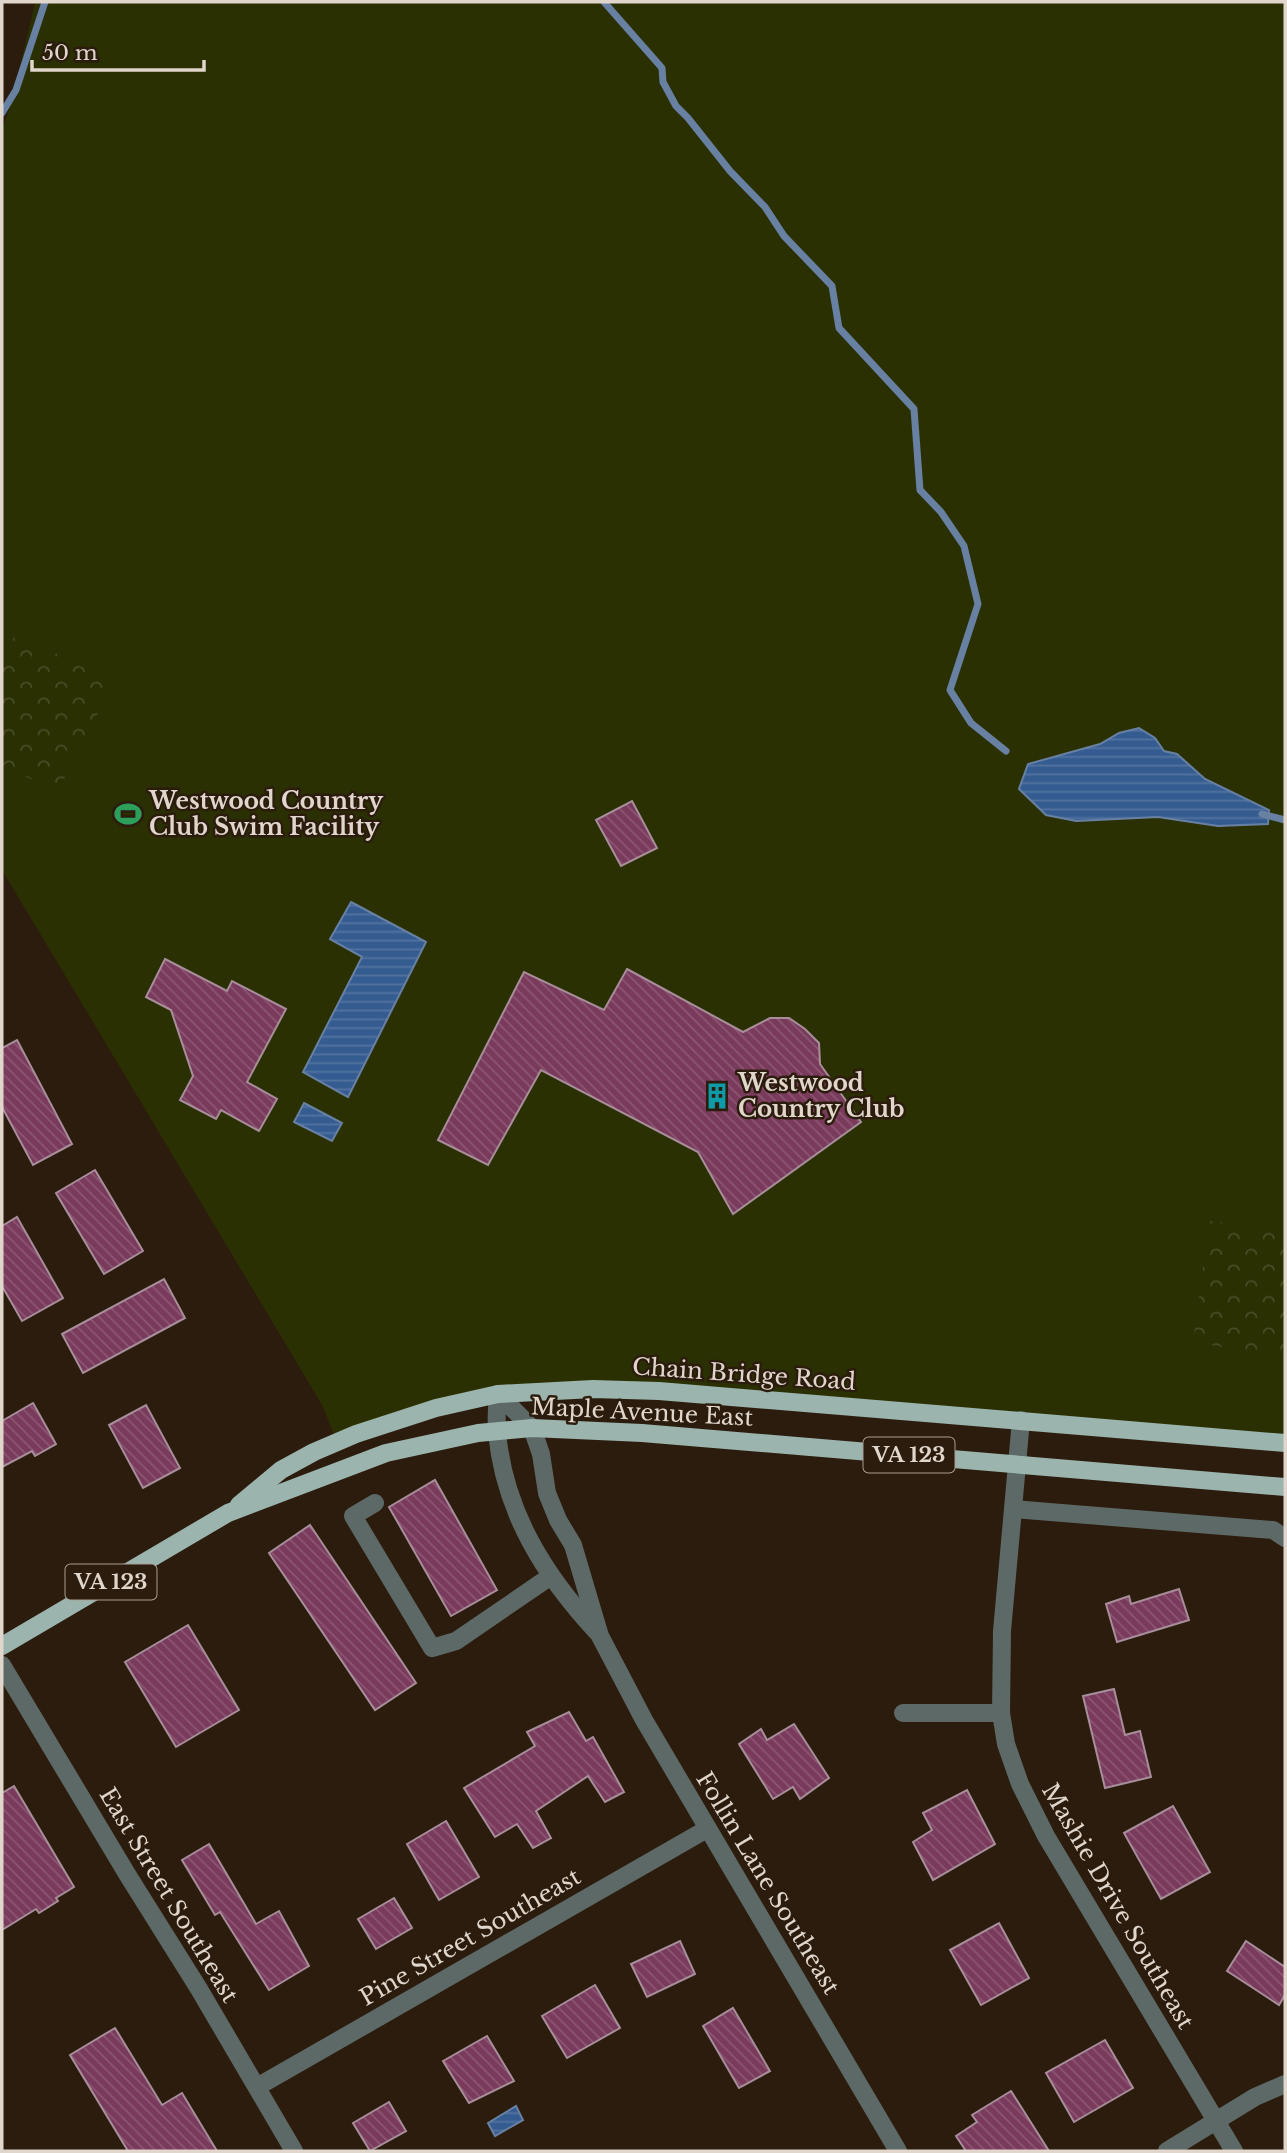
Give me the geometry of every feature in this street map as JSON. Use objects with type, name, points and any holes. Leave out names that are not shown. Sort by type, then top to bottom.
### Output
[{"type":"main road","name":"Chain Bridge Road","points":[[228,1513],[281,1470],[314,1452],[356,1434],[436,1408],[498,1394],[593,1389],[659,1391],[1285,1443]]},
{"type":"main road","name":"Maple Avenue East","points":[[2,1646],[228,1513],[386,1453],[497,1431],[532,1428],[642,1433],[1285,1487]]},
{"type":"street","name":"Follin Lane Southeast","points":[[498,1394],[532,1428],[541,1454],[547,1493],[558,1520],[573,1545],[600,1636],[644,1720],[898,2151]]},
{"type":"street","name":"Follin Lane Southeast","points":[[498,1394],[497,1431],[504,1474],[523,1528],[565,1598],[600,1636]]},
{"type":"street","name":"Mashie Drive Southeast","points":[[1021,1420],[1002,1631],[1001,1713],[1006,1744],[1016,1774],[1046,1836],[1234,2151]]},
{"type":"street","points":[[375,1503],[353,1516],[432,1648],[456,1641],[551,1576]]},
{"type":"street","points":[[1013,1509],[1273,1530],[1285,1538]]},
{"type":"street","name":"East Street Southeast","points":[[2,1665],[294,2151]]},
{"type":"street","points":[[903,1713],[1001,1713]]},
{"type":"street","name":"Pine Street Southeast","points":[[257,2087],[707,1829]]},
{"type":"street","points":[[1167,2151],[1255,2097],[1285,2084]]},
{"type":"green space","name":"Westwood Country Club","points":[[35,2],[1285,2],[1285,1441],[659,1391],[498,1394],[337,1442],[322,1405],[2,870],[2,130],[12,101]]},
{"type":"green space","points":[[16,633],[114,683],[57,793],[2,764],[2,660]]},
{"type":"green space","points":[[1209,1221],[1285,1231],[1285,1355],[1193,1343]]},
{"type":"water","points":[[1139,728],[1155,738],[1164,751],[1177,754],[1205,779],[1269,810],[1268,824],[1218,826],[1158,817],[1076,821],[1046,815],[1019,789],[1028,764],[1100,744],[1119,733]]},
{"type":"water","points":[[351,902],[426,942],[348,1097],[303,1072],[362,957],[330,939]]},
{"type":"water","points":[[304,1103],[342,1123],[332,1141],[294,1122]]},
{"type":"water","points":[[516,2106],[523,2120],[495,2136],[488,2123]]},
{"type":"building","points":[[632,801],[657,848],[621,866],[596,820]]},
{"type":"building","points":[[165,959],[227,991],[232,981],[286,1009],[247,1082],[277,1099],[259,1131],[221,1110],[216,1119],[180,1100],[193,1076],[171,1010],[146,997]]},
{"type":"building","name":"Westwood Country Club","points":[[627,969],[743,1032],[770,1018],[789,1018],[819,1043],[820,1064],[861,1122],[733,1214],[698,1152],[541,1070],[488,1165],[438,1140],[524,972],[604,1010]]},
{"type":"building","points":[[17,1040],[72,1144],[33,1165],[2,1107],[2,1048]]},
{"type":"building","points":[[95,1170],[143,1251],[104,1274],[56,1193]]},
{"type":"building","points":[[17,1217],[63,1298],[22,1321],[2,1286],[2,1226]]},
{"type":"building","points":[[164,1279],[185,1318],[83,1373],[62,1334]]},
{"type":"building","points":[[33,1403],[56,1444],[35,1456],[32,1451],[2,1467],[2,1421]]},
{"type":"building","points":[[146,1405],[180,1468],[143,1488],[109,1425]]},
{"type":"building","points":[[435,1480],[497,1590],[451,1616],[389,1507]]},
{"type":"building","points":[[310,1525],[416,1683],[375,1710],[269,1553]]},
{"type":"building","points":[[1179,1589],[1189,1620],[1117,1642],[1106,1604],[1129,1596],[1131,1604]]},
{"type":"building","points":[[188,1625],[239,1710],[176,1747],[125,1662]]},
{"type":"building","points":[[1114,1689],[1125,1735],[1140,1731],[1151,1777],[1105,1788],[1083,1696]]},
{"type":"building","points":[[569,1712],[586,1741],[593,1737],[624,1792],[605,1802],[588,1776],[536,1811],[551,1838],[533,1848],[517,1824],[495,1837],[464,1788],[535,1746],[527,1732]]},
{"type":"building","points":[[794,1724],[829,1778],[800,1799],[793,1787],[773,1799],[739,1744],[761,1729],[767,1740]]},
{"type":"building","points":[[14,1786],[74,1887],[39,1913],[36,1909],[2,1930],[2,1793]]},
{"type":"building","points":[[967,1790],[995,1844],[933,1880],[913,1842],[932,1830],[923,1813]]},
{"type":"building","points":[[1173,1806],[1210,1872],[1161,1899],[1124,1833]]},
{"type":"building","points":[[446,1821],[479,1877],[439,1900],[407,1844]]},
{"type":"building","points":[[209,1844],[256,1924],[279,1911],[309,1966],[269,1990],[220,1912],[215,1915],[182,1860]]},
{"type":"building","points":[[394,1898],[412,1928],[376,1949],[358,1919]]},
{"type":"building","points":[[999,1923],[1029,1978],[981,2005],[950,1950]]},
{"type":"building","points":[[680,1941],[695,1974],[647,1997],[631,1964]]},
{"type":"building","points":[[1246,1941],[1285,1967],[1285,1995],[1279,2005],[1227,1971]]},
{"type":"building","points":[[595,1985],[620,2028],[567,2058],[542,2016]]},
{"type":"building","points":[[733,2008],[770,2071],[739,2088],[703,2026]]},
{"type":"building","points":[[115,2028],[162,2105],[182,2093],[217,2151],[128,2151],[70,2055]]},
{"type":"building","points":[[487,2036],[514,2081],[469,2103],[443,2061]]},
{"type":"building","points":[[1105,2040],[1133,2088],[1074,2122],[1046,2073]]},
{"type":"building","points":[[1011,2091],[1049,2151],[966,2151],[956,2136],[977,2122],[972,2115]]},
{"type":"building","points":[[389,2102],[406,2131],[370,2151],[353,2123]]},
{"type":"waterway","points":[[2,113],[16,90],[45,2]]},
{"type":"waterway","points":[[604,2],[662,68],[663,82],[676,106],[730,171],[765,207],[784,236],[832,286],[839,328],[914,409],[920,490],[941,512],[964,546],[978,604],[950,690],[971,723],[1006,751]]},
{"type":"waterway","points":[[1262,814],[1285,820]]},
{"type":"place","name":"Westwood Country Club Swim Facility","points":[[128,814]]},
{"type":"place","name":"Westwood Country Club","points":[[717,1096]]}]
